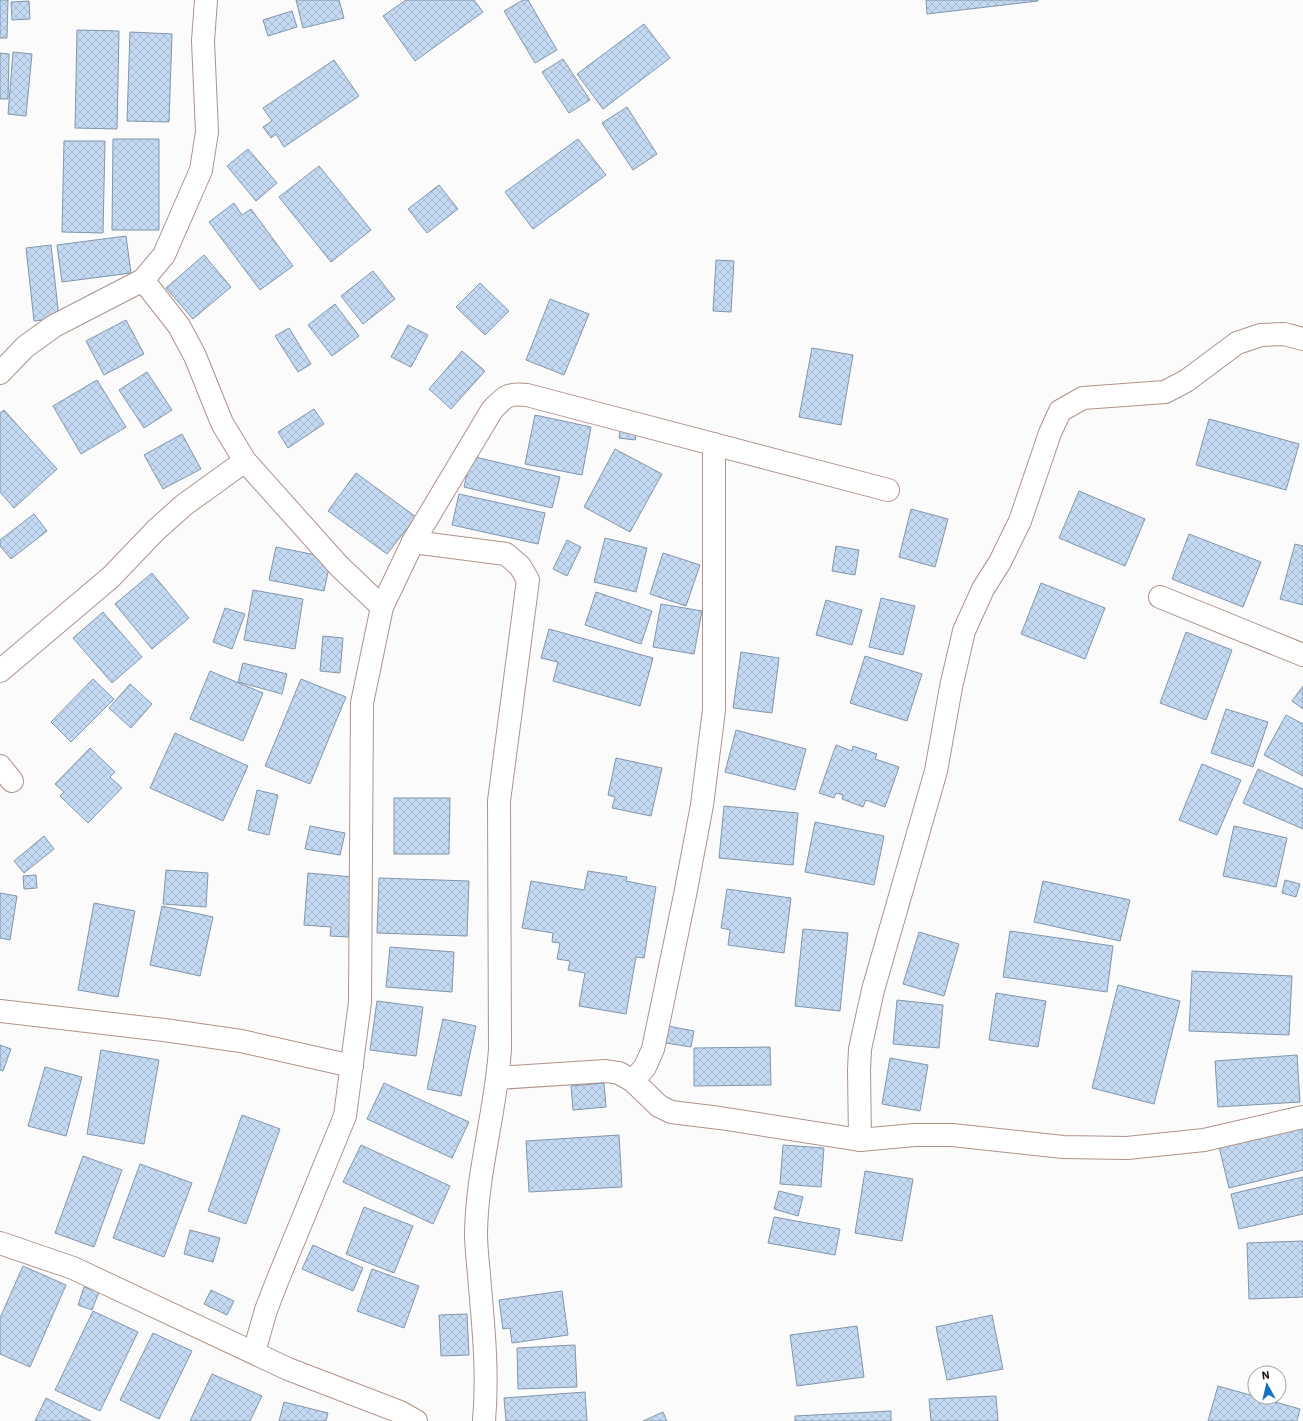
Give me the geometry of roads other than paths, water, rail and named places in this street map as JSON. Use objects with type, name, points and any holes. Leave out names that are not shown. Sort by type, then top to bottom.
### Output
[{"type":"street","points":[[0,372],[26,347],[54,326],[143,280],[164,255],[201,170],[208,132],[203,41],[206,0]]},
{"type":"street","points":[[143,280],[179,326],[196,356],[222,422],[245,461],[339,566],[382,607]]},
{"type":"street","points":[[860,1140],[860,1049],[873,990],[936,771],[951,687],[964,632],[983,589],[1000,562],[1020,521],[1050,433],[1060,411],[1083,398],[1165,392],[1186,381],[1237,343],[1260,335],[1284,334],[1303,339]]},
{"type":"street","points":[[254,1352],[266,1310],[345,1116],[360,1002],[362,703],[382,607],[413,542],[492,410],[502,399],[513,394],[527,395],[888,490]]},
{"type":"street","points":[[633,1081],[645,1066],[653,1049],[685,895],[705,781],[714,710],[714,444]]},
{"type":"street","points":[[0,672],[111,577],[156,530],[184,505],[245,461]]},
{"type":"street","points":[[413,542],[506,554],[520,566],[528,580],[499,801],[500,1049],[498,1078],[478,1191],[476,1234],[485,1344],[486,1392],[484,1421]]},
{"type":"street","points":[[1160,597],[1303,655]]},
{"type":"street","points":[[0,1011],[164,1030],[225,1039],[352,1066]]},
{"type":"street","points":[[498,1078],[606,1071],[619,1073],[633,1081],[659,1106],[671,1112],[720,1118],[860,1140],[914,1135],[952,1135],[1063,1147],[1126,1148],[1204,1140],[1303,1117]]},
{"type":"street","points":[[0,1243],[73,1268],[288,1368],[400,1412],[416,1421]]}]
